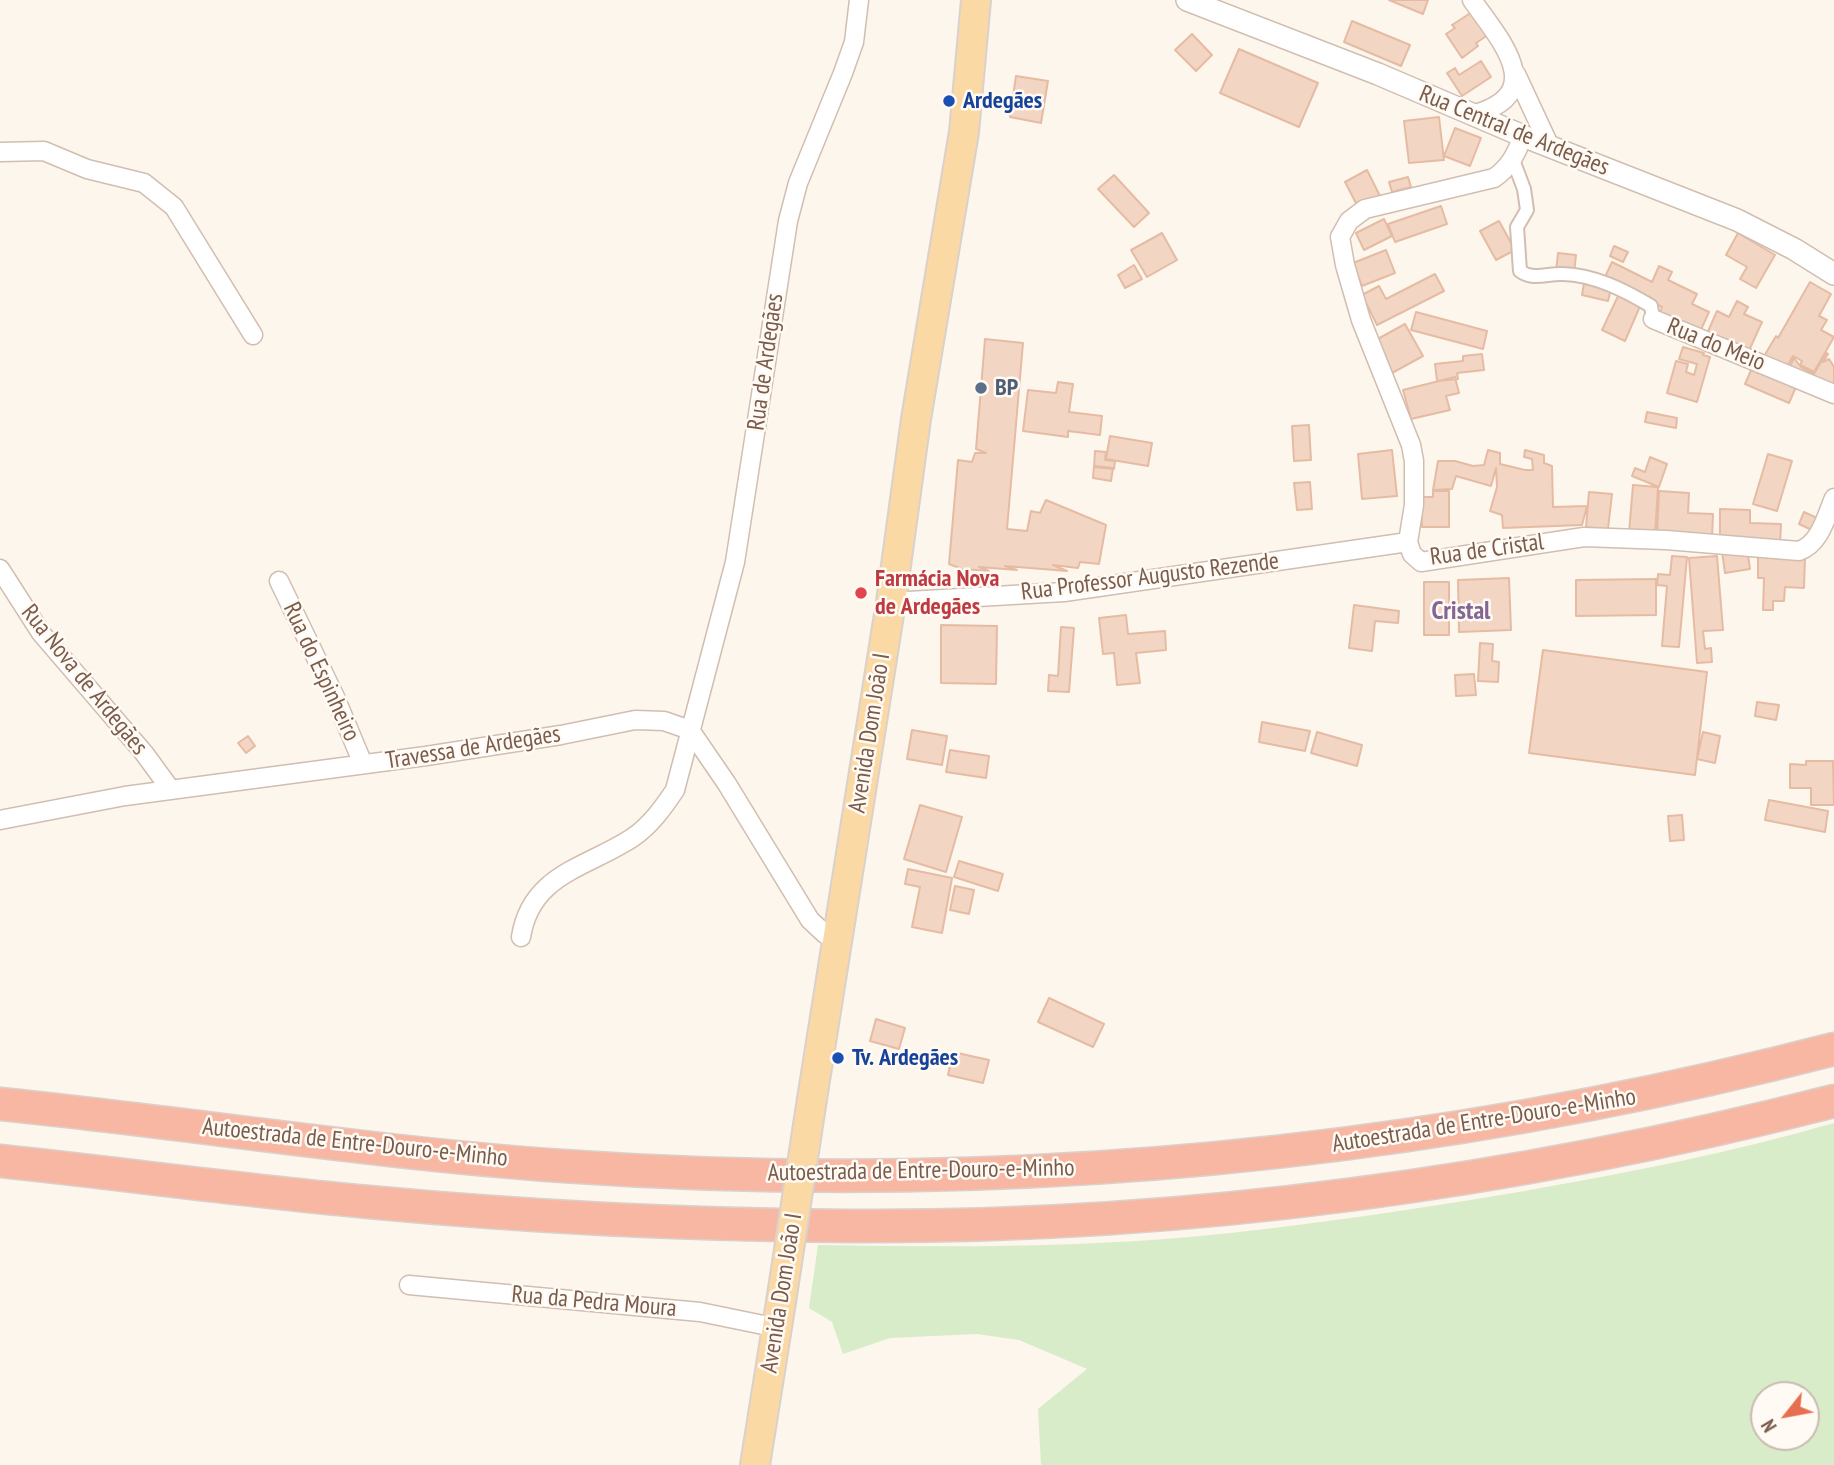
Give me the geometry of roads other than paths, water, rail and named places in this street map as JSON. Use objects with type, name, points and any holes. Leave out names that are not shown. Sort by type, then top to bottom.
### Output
[{"type":"highway","name":"Autoestrada de Entre-Douro-e-Minho","points":[[0,1104],[561,1166],[737,1174],[938,1175],[1086,1169],[1207,1160],[1368,1143],[1605,1103],[1834,1049]]},
{"type":"highway","name":"Autoestrada de Entre-Douro-e-Minho","points":[[0,1161],[366,1202],[488,1212],[730,1224],[934,1225],[1097,1219],[1285,1202],[1460,1180],[1619,1150],[1834,1101]]},
{"type":"main road","name":"Avenida Dom João I","points":[[755,1465],[891,602],[916,419],[964,132],[976,0]]},
{"type":"street","name":"Rua de Ardegães","points":[[521,937],[524,918],[547,886],[562,874],[633,837],[661,812],[675,790],[684,765],[690,730],[735,562],[788,221],[798,183],[843,74],[853,42],[859,0]]},
{"type":"street","name":"Rua Central de Ardegães","points":[[1187,0],[1378,74],[1523,136],[1737,220],[1794,249],[1834,274]]},
{"type":"street","points":[[1472,0],[1497,36],[1515,81],[1550,146]]},
{"type":"street","points":[[1472,115],[1498,106],[1515,81]]},
{"type":"street","points":[[1513,160],[1523,136]]},
{"type":"street","points":[[0,152],[44,152],[87,169],[144,183],[174,206],[253,335]]},
{"type":"street","name":"Rua do Meio","points":[[1513,160],[1524,189],[1527,209],[1517,227],[1520,271],[1529,276],[1575,275],[1618,287],[1651,306],[1653,319],[1834,394]]},
{"type":"street","name":"Rua de Cristal","points":[[1513,160],[1504,172],[1494,178],[1365,209],[1349,221],[1340,237],[1361,320],[1411,445],[1414,461],[1414,505],[1408,542],[1412,554],[1422,562],[1584,537],[1665,540],[1800,551],[1809,548],[1814,542],[1834,498]]},
{"type":"street","name":"Rua Professor Augusto Rezende","points":[[891,602],[1064,592],[1408,542]]},
{"type":"street","name":"Rua Nova de Ardegães","points":[[0,569],[41,633],[144,753],[171,790]]},
{"type":"street","name":"Rua do Espinheiro","points":[[279,580],[335,697],[363,764]]},
{"type":"street","name":"Travessa de Ardegães","points":[[0,820],[125,796],[561,735],[635,720],[664,721],[690,730]]},
{"type":"street","points":[[690,730],[727,784],[810,920],[825,934],[837,938]]},
{"type":"street","name":"Rua da Pedra Moura","points":[[409,1285],[700,1312],[780,1315]]},
{"type":"place","name":"Ardegães","points":[[949,101]]},
{"type":"place","name":"BP","points":[[981,388]]},
{"type":"place","name":"Farmácia Nova de Ardegães","points":[[861,593]]},
{"type":"place","name":"Tv. Ardegães","points":[[838,1058]]},
{"type":"district","name":"Cristal","points":[[1461,612]]}]
